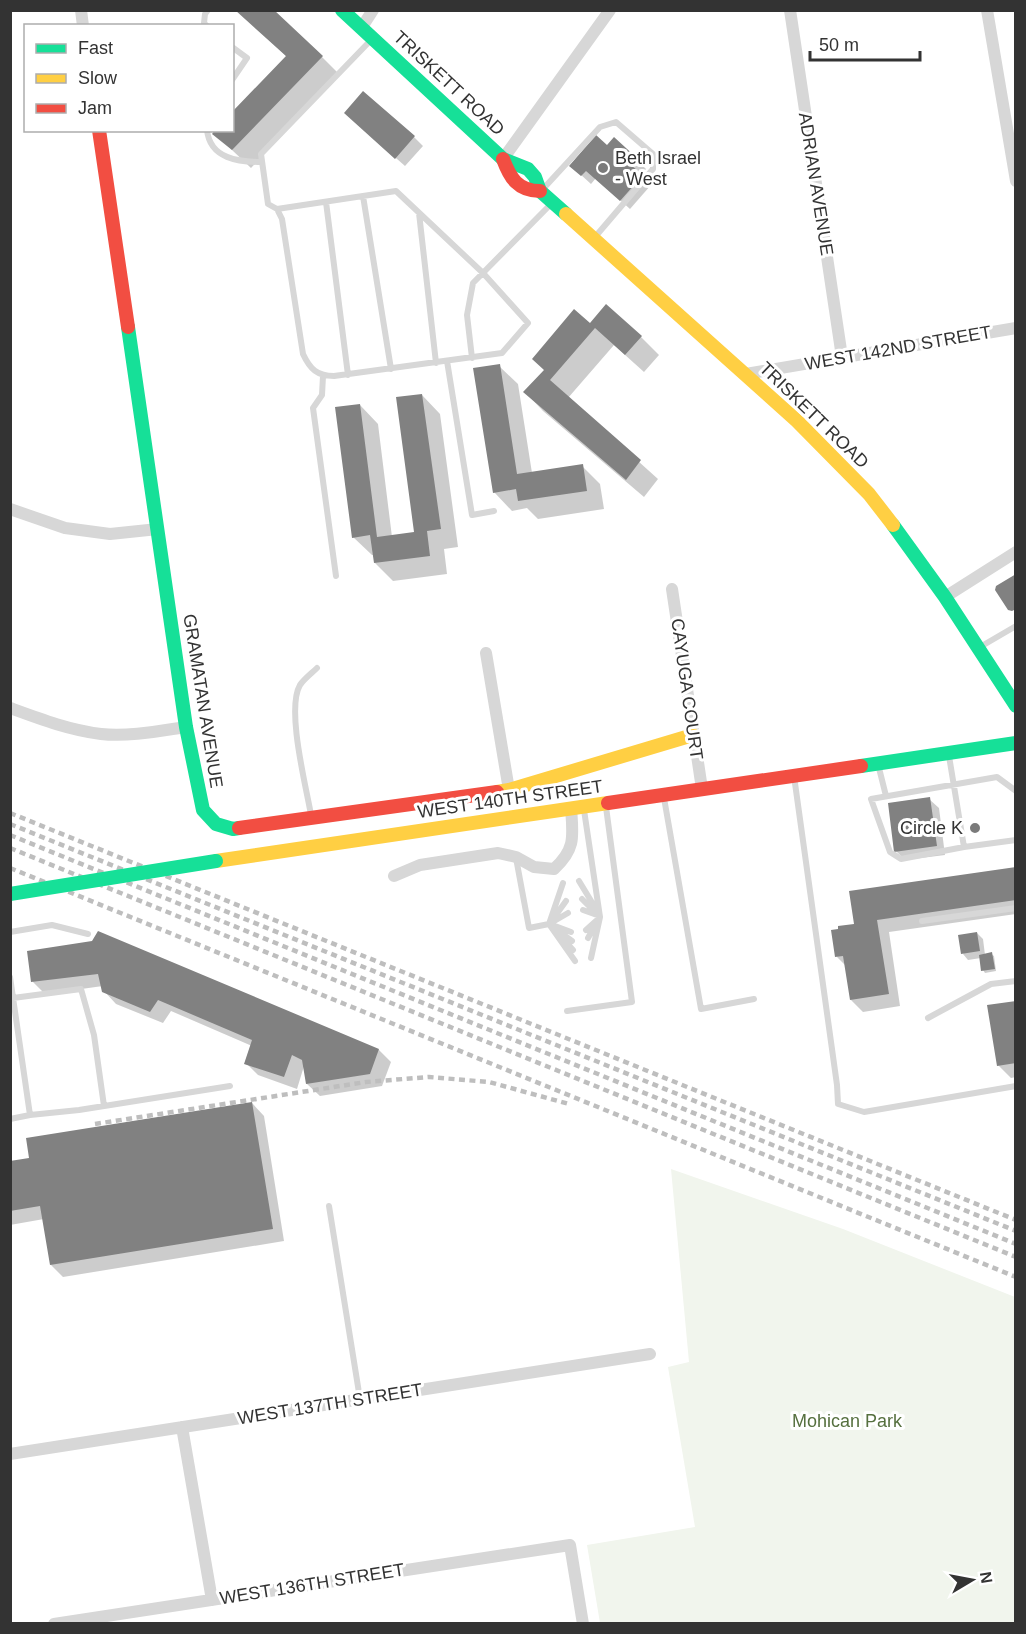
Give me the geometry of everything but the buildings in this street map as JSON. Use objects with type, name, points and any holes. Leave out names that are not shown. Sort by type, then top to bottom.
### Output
[{"type":"main road","name":"TRISKETT ROAD","points":[[342,10],[503,159],[523,165],[538,178],[540,191],[746,374],[797,421],[869,494],[945,597],[1013,698]]},
{"type":"main road","name":"GRAMATAN AVENUE","points":[[99,132],[186,727],[203,810],[216,824],[233,830],[509,790],[693,735]]},
{"type":"main road","name":"WEST 140TH STREET","points":[[10,894],[216,861],[1016,743]]},
{"type":"street","points":[[362,27],[373,10]]},
{"type":"street","points":[[503,159],[610,10]]},
{"type":"street","name":"ADRIAN AVENUE","points":[[790,10],[842,357]]},
{"type":"street","points":[[987,10],[1016,181]]},
{"type":"street","name":"WEST 142ND STREET","points":[[746,374],[1016,328]]},
{"type":"street","points":[[10,509],[65,528],[110,534],[158,530]]},
{"type":"street","points":[[945,597],[1016,552]]},
{"type":"street","name":"CAYUGA COURT","points":[[672,588],[702,789]]},
{"type":"street","points":[[486,653],[509,790]]},
{"type":"street","points":[[10,708],[52,724],[102,734],[150,732],[186,727]]},
{"type":"street","points":[[394,876],[420,865],[498,854],[516,857],[534,867],[554,869],[564,860],[573,842],[577,807]]},
{"type":"street","name":"WEST 137TH STREET","points":[[10,1454],[650,1354]]},
{"type":"street","points":[[182,1427],[212,1600]]},
{"type":"street","name":"WEST 136TH STREET","points":[[54,1623],[570,1545],[583,1623]]},
{"type":"lane","points":[[205,24],[205,14],[208,10]]},
{"type":"lane","points":[[277,209],[396,191],[483,273],[528,323],[502,353],[348,375],[323,376],[309,367],[303,354],[282,219],[277,209],[268,204],[261,154],[373,38]]},
{"type":"lane","points":[[234,48],[247,58],[234,77]]},
{"type":"lane","points":[[540,191],[600,127],[616,122],[653,154],[653,169],[594,239]]},
{"type":"lane","points":[[207,132],[207,137],[218,153],[241,162],[262,162]]},
{"type":"lane","points":[[363,196],[391,369]]},
{"type":"lane","points":[[326,202],[348,375]]},
{"type":"lane","points":[[472,358],[467,315],[473,283],[553,202]]},
{"type":"lane","points":[[419,213],[436,363]]},
{"type":"lane","points":[[447,361],[472,515],[494,511]]},
{"type":"lane","points":[[323,376],[322,395],[313,408],[336,576]]},
{"type":"lane","points":[[978,648],[1016,626]]},
{"type":"lane","points":[[312,818],[296,717],[296,699],[300,685],[317,668]]},
{"type":"lane","points":[[948,753],[964,847]]},
{"type":"lane","points":[[878,764],[886,796]]},
{"type":"lane","points":[[794,776],[836,1074],[838,1104],[864,1112],[1016,1086]]},
{"type":"lane","points":[[1016,791],[998,777],[871,799],[890,852],[896,858],[1016,840]]},
{"type":"lane","points":[[664,795],[701,1009],[754,999]]},
{"type":"lane","points":[[567,1011],[632,1002],[606,803]]},
{"type":"lane","points":[[577,807],[600,917],[591,958]]},
{"type":"lane","points":[[516,857],[529,928],[549,924],[568,913]]},
{"type":"lane","points":[[579,880],[600,917],[590,947]]},
{"type":"lane","points":[[549,924],[563,883]]},
{"type":"lane","points":[[580,888],[600,917]]},
{"type":"lane","points":[[549,924],[564,891]]},
{"type":"lane","points":[[582,899],[600,917]]},
{"type":"lane","points":[[549,924],[566,901]]},
{"type":"lane","points":[[922,921],[1016,908]]},
{"type":"lane","points":[[584,910],[600,917]]},
{"type":"lane","points":[[586,930],[600,917]]},
{"type":"lane","points":[[588,938],[600,917]]},
{"type":"lane","points":[[549,924],[570,932]]},
{"type":"lane","points":[[549,924],[572,941]]},
{"type":"lane","points":[[549,924],[573,950]]},
{"type":"lane","points":[[549,924],[575,961]]},
{"type":"lane","points":[[10,932],[52,925],[88,934]]},
{"type":"lane","points":[[10,977],[30,1115]]},
{"type":"lane","points":[[928,1018],[991,984],[1016,981]]},
{"type":"lane","points":[[14,998],[81,988],[94,1035],[104,1106]]},
{"type":"lane","points":[[10,1119],[230,1086]]},
{"type":"lane","points":[[329,1206],[360,1399]]},
{"type":"green space","name":"Mohican Park","points":[[671,1169],[843,1229],[1015,1297],[1015,1623],[600,1623],[587,1545],[695,1527],[668,1367],[689,1362]]},
{"type":"railway","points":[[10,813],[1016,1220]]},
{"type":"railway","points":[[10,824],[1016,1231]]},
{"type":"railway","points":[[10,835],[1016,1244]]},
{"type":"railway","points":[[10,848],[1016,1257]]},
{"type":"railway","points":[[10,868],[1016,1277]]},
{"type":"railway","points":[[95,1124],[366,1082],[429,1077],[489,1082],[569,1104]]},
{"type":"traffic: fast","points":[[342,10],[503,159],[528,169],[535,177],[540,191],[566,214]]},
{"type":"traffic: fast","points":[[128,327],[186,727],[203,810],[216,824],[233,829],[239,828]]},
{"type":"traffic: fast","points":[[893,525],[945,597],[1016,706]]},
{"type":"traffic: fast","points":[[861,766],[1016,743]]},
{"type":"traffic: fast","points":[[10,894],[216,861]]},
{"type":"traffic: slow","points":[[566,214],[797,421],[869,494],[893,525]]},
{"type":"traffic: slow","points":[[497,792],[693,735]]},
{"type":"traffic: slow","points":[[216,861],[608,803]]},
{"type":"traffic: jam","points":[[99,132],[128,327]]},
{"type":"traffic: jam","points":[[503,159],[512,177],[520,186],[540,191]]},
{"type":"traffic: jam","points":[[608,803],[861,766]]},
{"type":"traffic: jam","points":[[239,828],[497,792]]},
{"type":"place","name":"Beth Israel - West","points":[[603,168]]},
{"type":"place","name":"Circle K","points":[[975,828]]}]
